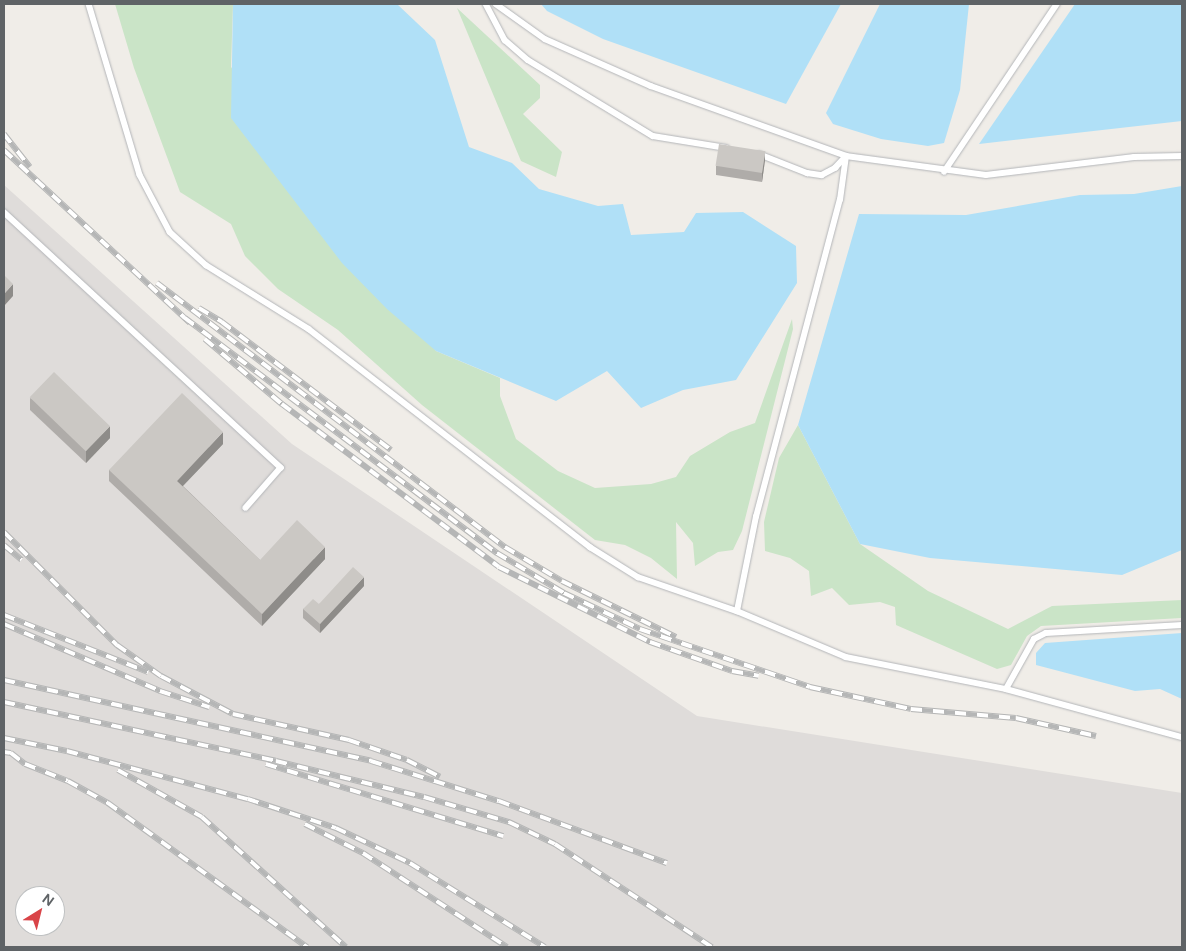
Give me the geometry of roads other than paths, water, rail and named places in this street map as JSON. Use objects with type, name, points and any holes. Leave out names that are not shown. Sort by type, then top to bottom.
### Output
[{"type":"lane","points":[[89,4],[140,175],[170,232],[206,265],[309,329],[590,547],[638,577],[737,611],[846,657],[1006,689],[1182,737]]},
{"type":"lane","points":[[486,4],[505,40],[528,60],[653,136],[734,149]]},
{"type":"lane","points":[[496,4],[545,39],[651,86],[846,156],[944,172],[986,175],[1134,157],[1182,156]]},
{"type":"lane","points":[[504,10],[507,4]]},
{"type":"lane","points":[[944,172],[1058,4]]},
{"type":"lane","points":[[752,152],[807,173],[822,175],[836,168],[846,156]]},
{"type":"lane","points":[[737,611],[756,517],[840,200],[846,156]]},
{"type":"lane","points":[[4,212],[280,468],[246,508]]},
{"type":"lane","points":[[1006,689],[1034,639],[1046,633],[1182,625]]},
{"type":"water","points":[[233,4],[397,4],[435,40],[469,147],[512,163],[539,189],[598,206],[623,204],[631,235],[684,232],[696,213],[743,212],[796,246],[797,283],[736,380],[683,390],[641,408],[607,371],[556,401],[436,351],[387,309],[342,263],[231,118]]},
{"type":"water","points":[[541,4],[841,4],[786,104],[603,39],[547,11]]},
{"type":"water","points":[[880,4],[969,4],[960,90],[944,143],[928,146],[881,139],[833,124],[826,113]]},
{"type":"water","points":[[1075,4],[1182,4],[1182,121],[979,144]]},
{"type":"water","points":[[1182,186],[1182,550],[1122,575],[930,558],[860,544],[798,425],[859,214],[966,215],[1080,195],[1134,194]]},
{"type":"water","points":[[1182,633],[1182,699],[1160,689],[1135,691],[1036,665],[1036,653],[1045,643]]},
{"type":"railway","points":[[4,134],[30,167]]},
{"type":"railway","points":[[4,150],[190,323]]},
{"type":"railway","points":[[157,283],[505,547],[562,581],[676,637]]},
{"type":"railway","points":[[199,308],[222,322],[391,450]]},
{"type":"railway","points":[[185,318],[497,553],[564,593],[640,629],[810,687],[911,709],[1016,718],[1096,736]]},
{"type":"railway","points":[[205,339],[282,404],[499,567],[650,642],[732,671],[759,676]]},
{"type":"railway","points":[[4,532],[117,645],[161,676],[233,714],[349,740],[407,760],[440,777]]},
{"type":"railway","points":[[4,545],[22,560]]},
{"type":"railway","points":[[4,615],[148,672]]},
{"type":"railway","points":[[4,624],[160,691],[209,707]]},
{"type":"railway","points":[[4,680],[371,761],[499,801],[667,863]]},
{"type":"railway","points":[[4,702],[276,761],[424,797],[509,822],[555,844],[712,947]]},
{"type":"railway","points":[[4,738],[67,751],[248,799],[336,828],[410,863],[545,947]]},
{"type":"railway","points":[[4,752],[11,753],[25,764],[68,781],[108,803],[307,947]]},
{"type":"railway","points":[[266,764],[503,836]]},
{"type":"railway","points":[[118,770],[202,817],[346,947]]},
{"type":"railway","points":[[305,824],[363,853],[507,947]]}]
